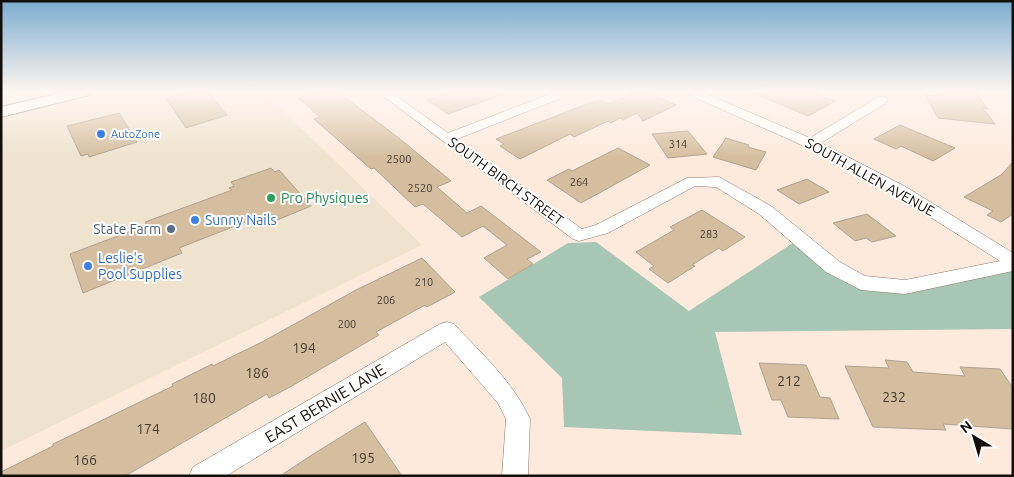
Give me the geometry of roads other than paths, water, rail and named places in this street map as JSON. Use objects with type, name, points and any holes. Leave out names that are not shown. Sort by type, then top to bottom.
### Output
[{"type":"street","name":"SOUTH BIRCH STREET","points":[[414,114],[579,235],[602,229],[692,180],[719,182],[765,210],[834,268],[861,283],[905,287],[1013,263]]},
{"type":"street","points":[[447,138],[508,114]]},
{"type":"street","name":"SOUTH ALLEN AVENUE","points":[[745,114],[811,143],[900,190],[1013,263]]},
{"type":"street","points":[[811,143],[858,114]]},
{"type":"street","name":"EAST BERNIE LANE","points":[[202,476],[447,330],[506,396],[518,418],[515,476]]},
{"type":"place","name":"AutoZone","points":[[101,134]]},
{"type":"place","name":"Pro Physiques","points":[[271,198]]},
{"type":"place","name":"Sunny Nails","points":[[195,220]]},
{"type":"place","name":"State Farm","points":[[171,229]]},
{"type":"place","name":"Leslie's Pool Supplies","points":[[88,266]]}]
